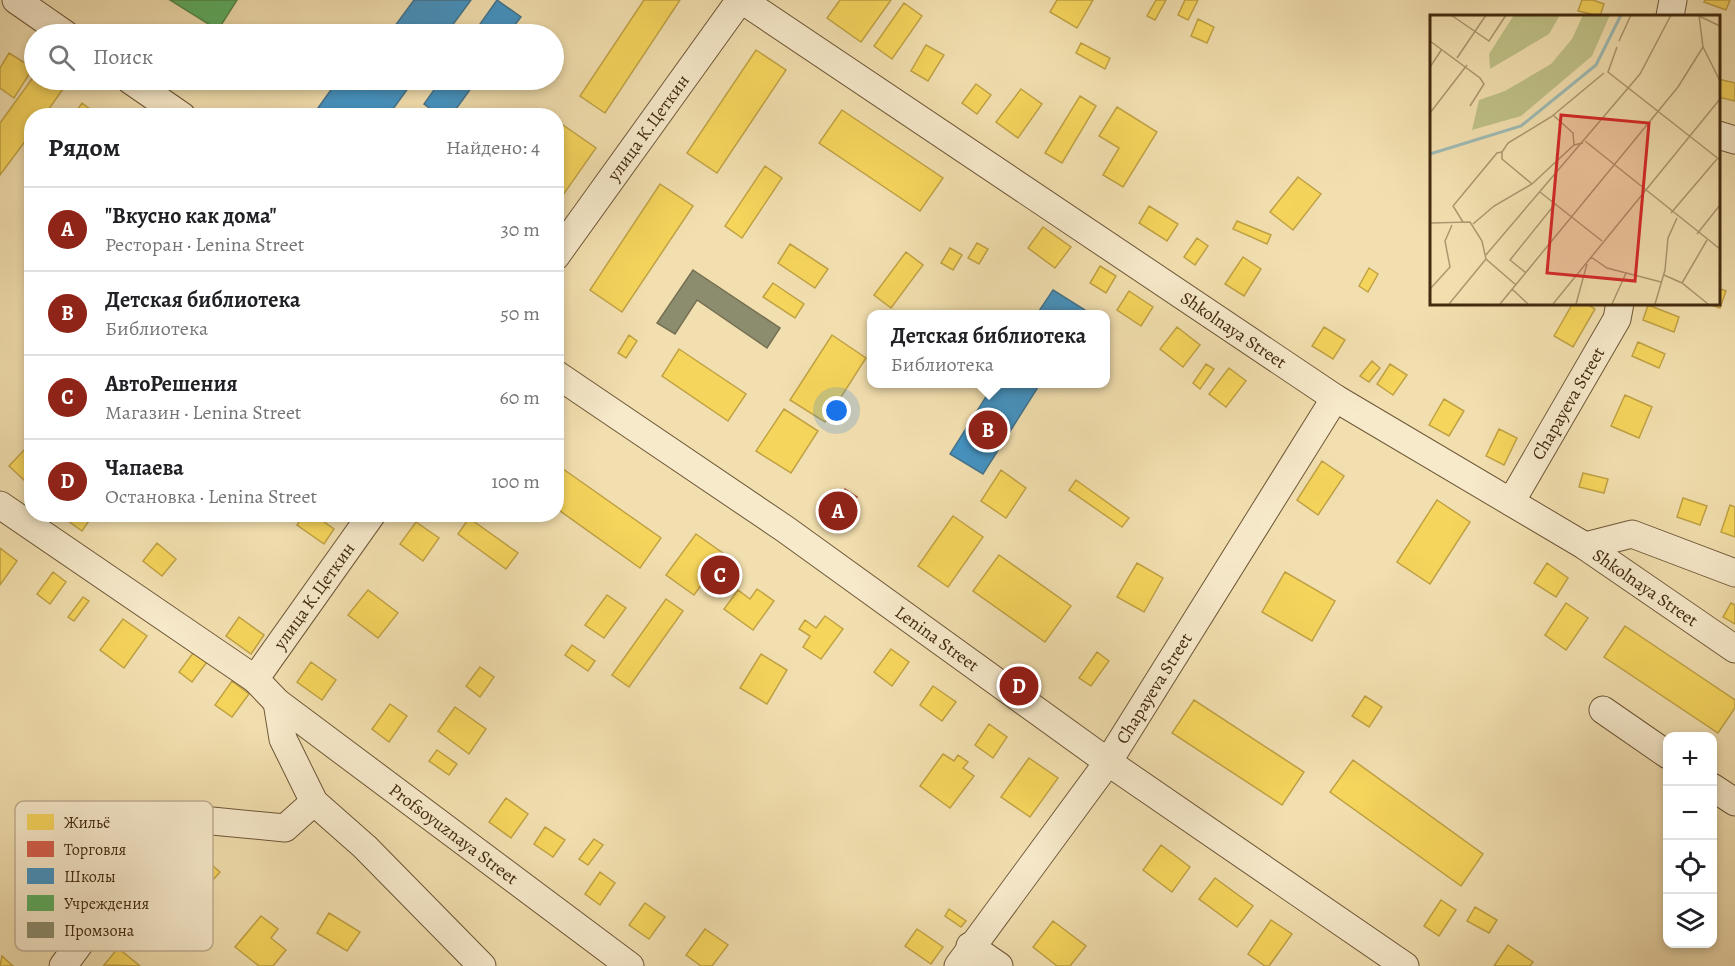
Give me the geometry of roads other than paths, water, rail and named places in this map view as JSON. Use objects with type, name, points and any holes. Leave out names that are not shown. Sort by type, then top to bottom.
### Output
[{"type":"street","points":[[16,0],[51,24]]},
{"type":"street","name":"улица К.Цеткин","points":[[564,245],[741,0]]},
{"type":"street","name":"Shkolnaya Street","points":[[741,0],[1335,398],[1585,546],[1735,649]]},
{"type":"street","points":[[1670,15],[1673,0]]},
{"type":"street","points":[[144,90],[170,108]]},
{"type":"street","points":[[1720,135],[1735,141]]},
{"type":"street","name":"Chapayeva Street","points":[[1511,502],[1617,320],[1620,304]]},
{"type":"street","name":"Lenina Street","points":[[564,379],[784,529],[1107,762],[1405,966]]},
{"type":"street","name":"Chapayeva Street","points":[[964,956],[1107,762],[1335,398]]},
{"type":"street","name":"Profsoyuznaya Street","points":[[0,505],[24,521]]},
{"type":"street","name":"Profsoyuznaya Street","points":[[25,522],[255,679],[277,702],[630,966]]},
{"type":"street","name":"улица К.Цеткин","points":[[255,679],[366,522]]},
{"type":"street","points":[[1585,546],[1632,534],[1735,573]]},
{"type":"street","points":[[277,702],[283,739],[314,802],[364,847],[482,966]]},
{"type":"street","points":[[1603,710],[1663,752]]},
{"type":"street","points":[[1717,790],[1735,802]]},
{"type":"street","points":[[213,821],[285,828],[314,802]]},
{"type":"street","points":[[63,966],[74,951]]},
{"type":"street","points":[[964,956],[999,966]]},
{"type":"place","name":"Детская библиотека","points":[[988,430]]},
{"type":"place","name":"\"Вкусно как дома\"","points":[[838,511]]},
{"type":"place","name":"АвтоРешения","points":[[720,575]]},
{"type":"place","name":"Чапаева","points":[[1019,686]]}]
